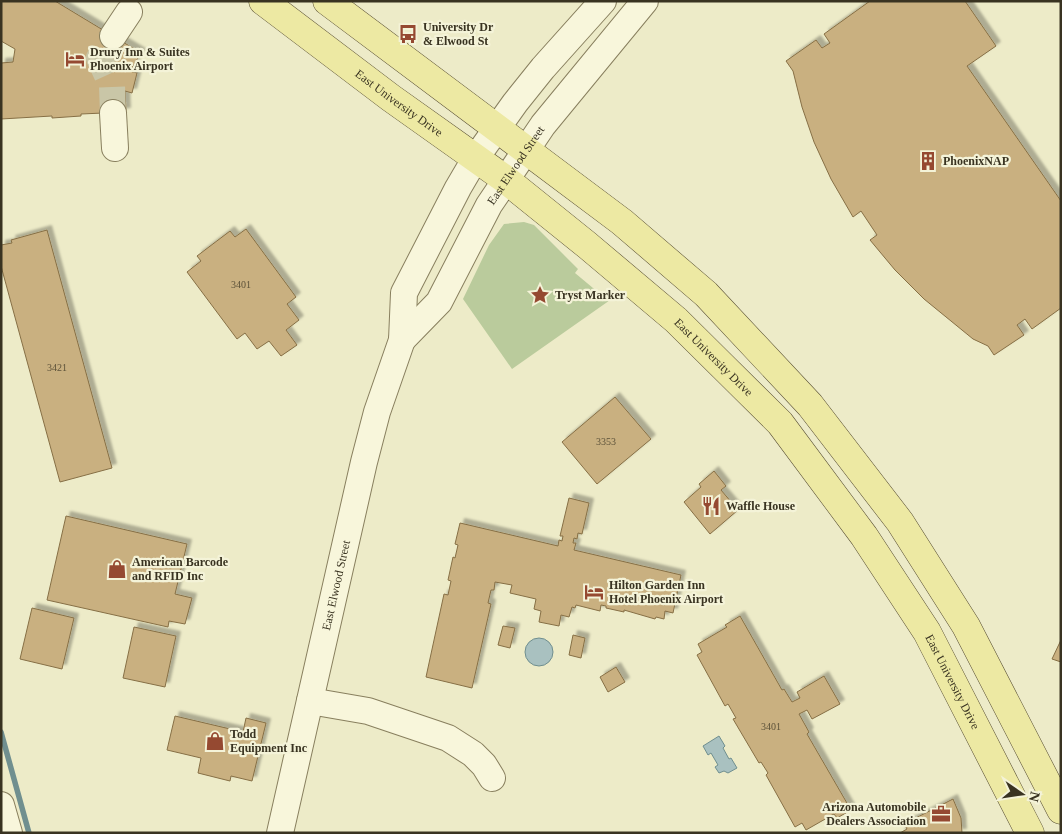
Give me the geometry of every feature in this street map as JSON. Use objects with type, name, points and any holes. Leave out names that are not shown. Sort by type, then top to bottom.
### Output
[{"type":"main road","name":"East University Drive","points":[[264,1],[391,98],[505,179],[588,245],[676,320],[780,423],[864,536],[927,632],[1030,833]]},
{"type":"main road","points":[[327,1],[622,222],[706,294],[810,405],[900,522],[966,626],[1061,810]]},
{"type":"street","name":"East Elwood Street","points":[[280,833],[364,462],[377,412],[402,340],[404,293],[458,188],[476,159],[543,68],[604,1]]},
{"type":"street","name":"East Elwood Street","points":[[402,340],[439,302],[489,205],[525,151],[564,98],[645,1]]},
{"type":"street","points":[[113,36],[129,12]]},
{"type":"street","points":[[113,112],[115,148]]},
{"type":"street","points":[[310,701],[368,711],[448,738],[473,754],[484,765],[492,778]]},
{"type":"street","points":[[1,805],[9,833]]},
{"type":"green space","points":[[524,222],[534,225],[578,269],[575,273],[605,298],[608,294],[613,298],[512,369],[463,299],[489,245],[504,224]]},
{"type":"water","points":[[539,638],[549,642],[553,652],[549,662],[539,666],[529,662],[525,652],[529,642]]},
{"type":"water","points":[[719,736],[725,746],[723,748],[729,759],[731,758],[737,768],[728,773],[724,771],[719,773],[715,767],[718,765],[711,753],[708,755],[703,746]]},
{"type":"building","name":"Drury Inn & Suites Phoenix Airport","points":[[1,1],[55,1],[141,53],[130,71],[137,73],[132,93],[125,91],[126,112],[81,114],[81,116],[52,118],[52,116],[1,119],[1,63],[13,62],[15,49],[1,41]]},
{"type":"building","name":"PhoenixNAP","points":[[870,1],[965,1],[996,46],[967,66],[1061,201],[1061,308],[1032,329],[1025,319],[1017,325],[1024,335],[994,355],[988,346],[973,339],[924,299],[895,270],[870,240],[877,235],[861,211],[853,217],[831,179],[814,142],[802,107],[793,71],[786,61],[816,40],[822,48],[830,43],[824,34]]},
{"type":"building","points":[[246,229],[296,297],[287,304],[299,320],[286,330],[297,345],[281,356],[269,341],[257,349],[245,333],[237,339],[187,272],[201,261],[197,256],[230,231],[235,237]]},
{"type":"building","points":[[47,230],[112,468],[60,482],[1,266],[1,245],[12,243],[11,240]]},
{"type":"building","points":[[615,397],[651,439],[597,484],[562,442]]},
{"type":"building","name":"Waffle House","points":[[714,471],[726,486],[721,490],[738,510],[710,534],[684,502],[701,487],[699,484]]},
{"type":"building","name":"Hilton Garden Inn Hotel Phoenix Airport","points":[[569,498],[589,503],[582,534],[578,533],[577,539],[574,538],[573,543],[576,543],[574,550],[681,575],[673,613],[665,611],[664,619],[656,617],[655,619],[624,610],[624,612],[606,608],[606,606],[601,605],[600,611],[576,605],[575,608],[572,607],[569,617],[561,615],[559,626],[539,622],[541,611],[534,609],[536,599],[510,593],[512,585],[495,582],[494,590],[491,590],[488,603],[491,604],[472,688],[426,677],[444,594],[448,595],[451,581],[448,580],[453,557],[455,558],[458,545],[455,544],[460,523],[558,546],[559,540],[562,541],[563,536],[560,536]]},
{"type":"building","name":"American Barcode and RFID Inc","points":[[66,516],[187,544],[175,594],[192,598],[185,624],[169,621],[168,627],[47,600]]},
{"type":"building","points":[[32,608],[74,618],[62,669],[20,659]]},
{"type":"building","points":[[740,616],[782,690],[784,689],[792,702],[800,698],[797,692],[824,676],[840,704],[812,719],[807,710],[799,714],[809,732],[807,734],[851,810],[837,818],[834,814],[806,830],[802,823],[795,827],[766,775],[768,773],[761,762],[759,763],[733,719],[736,718],[728,704],[725,706],[697,655],[702,652],[698,644],[727,627],[725,625]]},
{"type":"building","points":[[503,626],[515,628],[510,648],[498,645]]},
{"type":"building","points":[[134,627],[176,636],[165,687],[123,678]]},
{"type":"building","points":[[573,635],[585,638],[581,658],[569,655]]},
{"type":"building","points":[[1061,640],[1061,662],[1052,659]]},
{"type":"building","points":[[616,667],[625,682],[608,692],[600,677]]},
{"type":"building","name":"Todd Equipment Inc","points":[[175,716],[243,732],[246,718],[266,723],[252,781],[231,776],[230,781],[198,773],[201,758],[167,750]]},
{"type":"building","name":"Arizona Automobile Dealers Association","points":[[953,799],[961,818],[962,833],[900,833],[907,829],[904,824]]},
{"type":"waterway","points":[[1,732],[29,833]]},
{"type":"tunnel","points":[[113,36],[99,58],[112,86],[113,113]]},
{"type":"place","name":"University Dr & Elwood St","points":[[408,34]]},
{"type":"place","name":"Drury Inn & Suites Phoenix Airport","points":[[75,59]]},
{"type":"place","name":"PhoenixNAP","points":[[928,161]]},
{"type":"place","name":"Tryst Marker","points":[[540,295]]},
{"type":"place","name":"Waffle House","points":[[711,506]]},
{"type":"place","name":"American Barcode and RFID Inc","points":[[117,569]]},
{"type":"place","name":"Hilton Garden Inn Hotel Phoenix Airport","points":[[594,592]]},
{"type":"place","name":"Todd Equipment Inc","points":[[215,741]]},
{"type":"place","name":"Arizona Automobile Dealers Association","points":[[941,814]]}]
